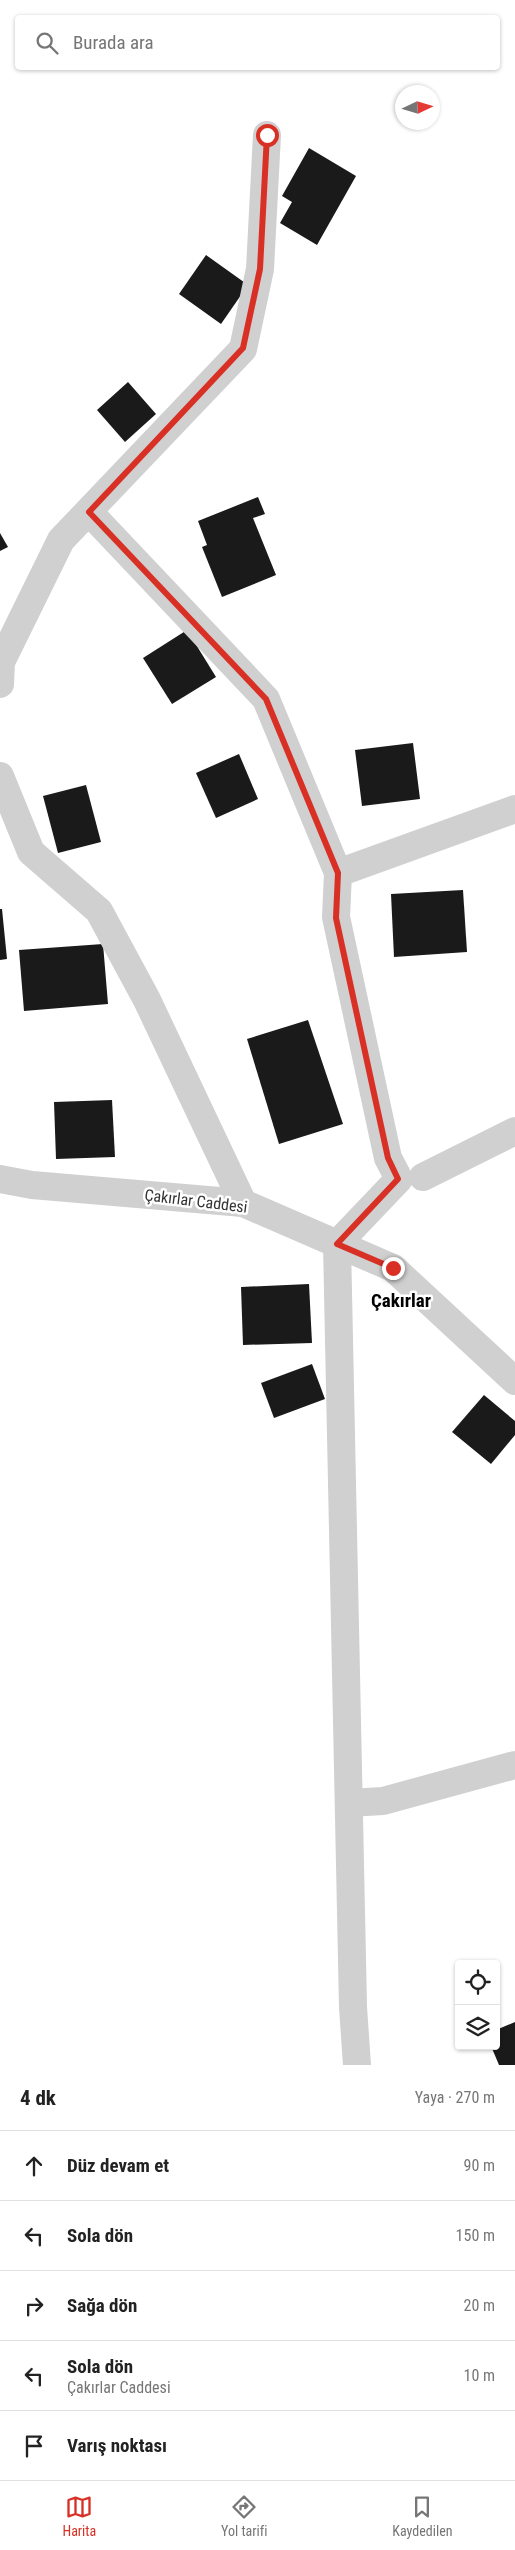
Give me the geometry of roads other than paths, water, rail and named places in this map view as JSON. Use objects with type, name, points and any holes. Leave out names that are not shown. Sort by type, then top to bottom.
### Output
[{"type":"street","points":[[0,684],[1,662],[62,540],[243,348],[260,269],[267,135]]},
{"type":"street","points":[[89,512],[266,699],[338,873],[336,918],[388,1158],[398,1179],[337,1244],[353,2006],[357,2065]]},
{"type":"street","points":[[0,776],[31,852],[99,911],[147,1000],[243,1203]]},
{"type":"street","points":[[338,873],[515,809]]},
{"type":"street","points":[[423,1178],[515,1132]]},
{"type":"street","name":"Çakırlar Caddesi","points":[[0,1179],[32,1185],[243,1203],[393,1268],[515,1381]]},
{"type":"street","points":[[350,1803],[383,1801],[515,1765]]},
{"type":"district","name":"Çakırlar","points":[[401,1300]]}]
